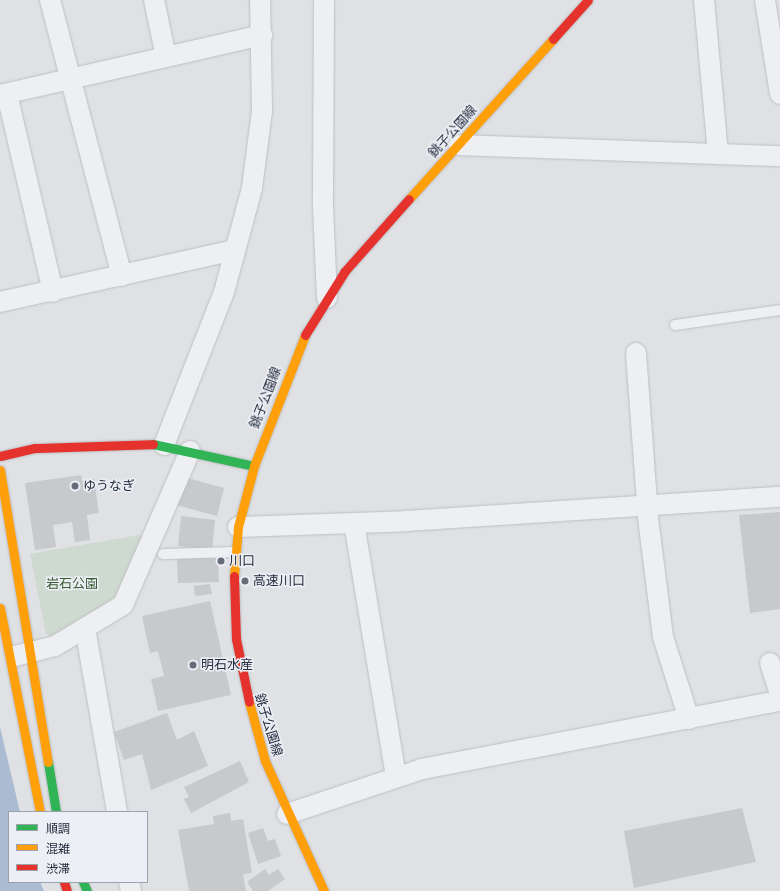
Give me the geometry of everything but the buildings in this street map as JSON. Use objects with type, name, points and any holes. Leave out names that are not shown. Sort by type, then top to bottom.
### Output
[{"type":"main road","name":"銚子公園線","points":[[324,891],[287,814],[265,761],[241,676],[233,606],[236,552],[238,527],[254,466],[304,336],[327,298],[346,271],[588,0]]},
{"type":"main road","points":[[0,456],[35,448],[99,443],[164,445],[254,466]]},
{"type":"main road","points":[[0,470],[32,653],[56,811]]},
{"type":"main road","points":[[0,608],[40,811]]},
{"type":"street","points":[[50,0],[122,276]]},
{"type":"street","points":[[154,0],[166,57]]},
{"type":"street","points":[[164,445],[224,292],[252,188],[262,111],[262,35],[260,0]]},
{"type":"street","points":[[324,0],[323,207],[327,298]]},
{"type":"street","points":[[704,0],[718,154]]},
{"type":"street","points":[[765,0],[779,83]]},
{"type":"street","points":[[53,292],[4,95],[262,35]]},
{"type":"street","points":[[459,145],[780,156]]},
{"type":"street","points":[[0,302],[53,292],[235,250]]},
{"type":"street","points":[[636,354],[647,506],[663,637],[689,719]]},
{"type":"street","points":[[10,657],[32,653],[55,646],[123,605],[190,451]]},
{"type":"street","points":[[238,527],[354,523],[780,497]]},
{"type":"street","points":[[354,523],[396,776]]},
{"type":"street","points":[[85,628],[117,811]]},
{"type":"street","points":[[770,663],[780,694]]},
{"type":"street","points":[[287,814],[396,776],[507,751],[689,719],[780,701]]},
{"type":"lane","points":[[674,325],[780,310]]},
{"type":"lane","points":[[163,554],[236,552]]},
{"type":"green space","name":"岩石公園","points":[[145,534],[122,594],[55,638],[46,634],[30,554]]},
{"type":"water","points":[[0,727],[20,811],[8,811],[8,883],[40,883],[44,891],[0,891]]},
{"type":"traffic: fast","points":[[153,444],[254,466]]},
{"type":"traffic: fast","points":[[48,762],[56,811]]},
{"type":"traffic: fast","points":[[83,883],[87,891]]},
{"type":"traffic: slow","points":[[409,199],[553,39]]},
{"type":"traffic: slow","points":[[234,576],[238,527],[254,466],[305,335]]},
{"type":"traffic: slow","points":[[0,470],[48,762]]},
{"type":"traffic: slow","points":[[0,608],[40,811]]},
{"type":"traffic: slow","points":[[249,702],[265,761],[324,891]]},
{"type":"traffic: jam","points":[[553,39],[588,0]]},
{"type":"traffic: jam","points":[[305,335],[345,271],[409,199]]},
{"type":"traffic: jam","points":[[0,456],[35,448],[153,444]]},
{"type":"traffic: jam","points":[[234,576],[236,639],[249,702]]},
{"type":"traffic: jam","points":[[64,883],[67,891]]},
{"type":"place","name":"ゆうなぎ","points":[[75,486]]},
{"type":"place","name":"川口","points":[[221,561]]},
{"type":"place","name":"高速川口","points":[[245,581]]},
{"type":"place","name":"明石水産","points":[[193,665]]}]
